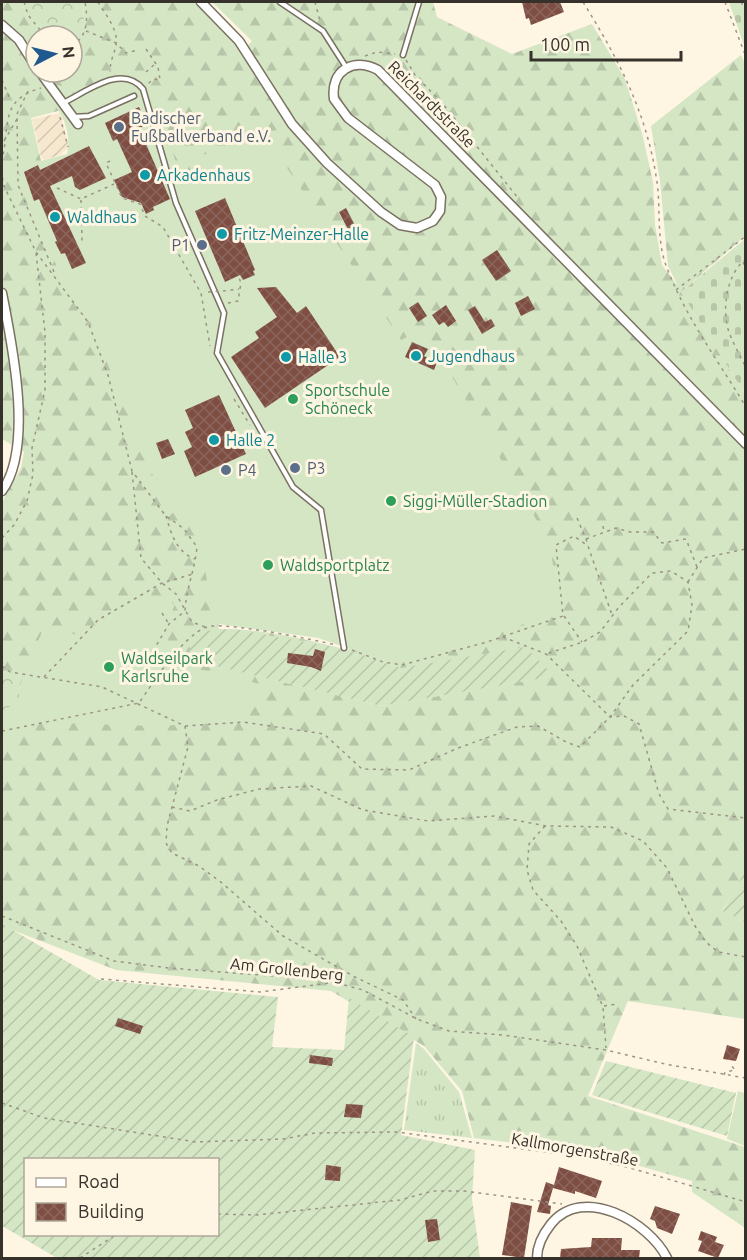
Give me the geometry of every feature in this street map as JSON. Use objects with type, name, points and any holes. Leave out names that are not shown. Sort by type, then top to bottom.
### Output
[{"type":"street","points":[[201,2],[239,41],[292,124],[327,163],[394,222],[410,228],[425,226],[440,211],[439,191],[421,172],[341,110],[333,92],[336,78],[346,67]]},
{"type":"street","points":[[2,25],[19,40],[24,48]]},
{"type":"street","name":"Reichardtstraße","points":[[346,67],[361,64],[370,66],[389,80],[746,444]]},
{"type":"street","points":[[49,85],[76,121]]},
{"type":"street","points":[[2,293],[12,343],[18,445],[14,467],[2,491]]},
{"type":"street","points":[[537,1258],[543,1233],[556,1217],[570,1209],[600,1210],[630,1219],[648,1233],[667,1258]]},
{"type":"lane","points":[[280,2],[323,31],[346,67]]},
{"type":"lane","points":[[403,55],[419,2]]},
{"type":"lane","points":[[63,103],[112,79],[128,78],[140,85],[152,114],[176,203],[224,313],[217,353],[293,487],[321,510],[345,648]]},
{"type":"lane","points":[[76,121],[134,96]]},
{"type":"path","points":[[24,2],[28,15],[35,24]]},
{"type":"path","points":[[84,36],[86,31],[85,2]]},
{"type":"path","points":[[98,2],[116,32],[110,73]]},
{"type":"path","points":[[315,2],[323,31]]},
{"type":"path","points":[[583,2],[618,58],[636,101],[657,184],[661,241],[666,266],[676,291],[746,408]]},
{"type":"path","points":[[725,2],[746,57]]},
{"type":"path","points":[[741,2],[746,11]]},
{"type":"path","points":[[86,31],[116,43],[126,53],[138,50]]},
{"type":"path","points":[[146,49],[156,63],[160,81],[153,79]]},
{"type":"path","points":[[346,67],[357,58],[377,52],[403,55],[415,75],[443,104],[520,200]]},
{"type":"path","points":[[146,72],[156,63]]},
{"type":"path","points":[[2,80],[11,100]]},
{"type":"path","points":[[5,106],[28,91],[49,85]]},
{"type":"path","points":[[28,91],[16,114],[18,185],[55,276]]},
{"type":"path","points":[[59,112],[68,147]]},
{"type":"path","points":[[4,142],[17,119]]},
{"type":"path","points":[[2,120],[4,142],[2,162]]},
{"type":"path","points":[[110,161],[106,163],[122,198],[140,204],[145,216],[163,227],[201,293],[211,353]]},
{"type":"path","points":[[2,170],[3,184],[36,252],[88,322],[108,375],[132,471],[141,558],[162,583],[176,594],[192,622],[205,627],[225,626],[312,640],[345,648],[383,662],[402,665],[435,658],[564,616]]},
{"type":"path","points":[[57,188],[81,199],[115,183]]},
{"type":"path","points":[[81,199],[82,241]]},
{"type":"path","points":[[676,291],[746,236]]},
{"type":"path","points":[[2,538],[14,525],[27,501],[33,474],[32,448],[45,390],[45,332],[36,252]]},
{"type":"path","points":[[746,259],[735,268],[729,284],[727,311],[728,327],[746,368]]},
{"type":"path","points":[[742,261],[746,268]]},
{"type":"path","points":[[219,299],[226,303],[238,301],[240,289],[238,275]]},
{"type":"path","points":[[201,293],[240,289]]},
{"type":"path","points":[[132,471],[165,515],[184,530],[198,547],[194,574],[186,588],[185,611],[170,624],[156,646],[162,670]]},
{"type":"path","points":[[165,515],[173,540],[188,556],[196,559]]},
{"type":"path","points":[[577,518],[612,615]]},
{"type":"path","points":[[603,526],[605,533]]},
{"type":"path","points":[[586,539],[616,528],[630,532],[653,532],[662,543],[686,539],[697,567]]},
{"type":"path","points":[[583,642],[564,616],[556,545],[574,536],[589,548]]},
{"type":"path","points":[[2,666],[10,672],[102,687],[185,726],[243,722],[324,734],[362,769],[410,770],[458,748],[517,727],[538,726],[580,747],[610,717],[633,685],[688,631],[692,605],[688,582],[704,558],[746,549]]},
{"type":"path","points":[[546,654],[583,642],[600,632],[612,615],[652,573],[671,571],[688,582]]},
{"type":"path","points":[[44,677],[98,620],[162,583],[194,574]]},
{"type":"path","points":[[162,613],[170,624]]},
{"type":"path","points":[[2,731],[139,703],[171,656],[205,627]]},
{"type":"path","points":[[502,636],[546,654],[610,717],[624,716],[639,724],[659,794],[668,809],[746,818]]},
{"type":"path","points":[[185,726],[188,747],[181,778],[172,799],[167,826],[166,843],[172,853],[207,872],[283,936],[353,976],[402,1000],[417,1019]]},
{"type":"path","points":[[172,807],[190,811],[259,789],[311,786],[363,810],[428,820],[494,816],[546,826],[611,827],[643,841],[667,868],[695,926],[706,942],[718,952],[746,957]]},
{"type":"path","points":[[546,826],[529,844],[527,870],[533,890],[561,921],[577,946],[603,1007],[606,1050]]},
{"type":"path","name":"Am Grollenberg","points":[[2,916],[114,961],[334,982],[363,990],[417,1019],[449,1031],[503,1035],[606,1050],[746,1078]]},
{"type":"path","points":[[102,979],[260,992],[334,982]]},
{"type":"path","points":[[603,1007],[618,1004]]},
{"type":"path","points":[[724,1075],[725,1072],[735,1070],[731,1065]]},
{"type":"path","name":"Kallmorgenstraße","points":[[2,1102],[44,1118],[196,1142],[283,1139],[315,1133],[398,1132],[575,1156],[617,1165],[746,1202]]},
{"type":"path","points":[[219,1214],[256,1215],[400,1200],[443,1191],[464,1191],[559,1203],[570,1209]]},
{"type":"path","points":[[80,1258],[114,1236]]},
{"type":"shaded area","points":[[60,113],[69,147],[60,155],[44,160],[41,157],[32,119]]},
{"type":"green space","points":[[2,2],[22,2],[27,16],[36,24],[24,24],[24,84],[84,84],[83,2],[204,2],[247,46],[252,41],[212,2],[433,2],[437,17],[512,54],[592,24],[625,79],[642,133],[653,182],[655,225],[662,265],[678,286],[668,266],[660,181],[651,126],[741,55],[746,66],[745,236],[681,292],[745,394],[746,871],[723,910],[745,922],[745,1019],[628,1001],[588,1096],[745,1147],[745,1228],[692,1192],[692,1181],[594,1153],[474,1138],[462,1091],[424,1046],[331,991],[116,970],[2,926],[2,502],[21,468],[24,452],[2,439]],"holes":[[[81,105],[180,186],[219,173],[341,596],[349,650],[268,633],[219,629],[203,529],[41,161],[31,118]],[[349,650],[401,668],[553,676],[381,706],[184,658]]]},
{"type":"green space","points":[[22,2],[83,2],[84,24],[36,24],[27,16]]},
{"type":"green space","points":[[729,2],[745,2],[745,48]]},
{"type":"green space","name":"Sportschule Schöneck","points":[[128,75],[143,85],[156,112],[160,111],[183,185],[188,179],[194,159],[262,130],[401,340],[424,329],[550,543],[559,611],[434,657],[402,661],[376,658],[318,638],[211,623],[204,564],[196,538],[182,509],[169,515],[91,323],[78,311],[28,205],[18,167],[67,154],[66,128],[54,104],[105,77]]},
{"type":"green space","points":[[745,239],[745,394],[681,292]]},
{"type":"green space","name":"Waldseilpark Karlsruhe","points":[[145,593],[175,604],[153,658],[264,685],[243,722],[156,726],[29,722],[2,742],[2,711],[19,702],[20,685],[44,627],[95,639]]},
{"type":"green space","points":[[234,629],[349,650],[401,668],[525,647],[554,676],[381,706],[183,658],[203,631]]},
{"type":"green space","points":[[2,670],[20,685],[19,702],[2,711]]},
{"type":"green space","points":[[745,871],[745,922],[723,911]]},
{"type":"green space","points":[[2,924],[99,980],[278,997],[272,1047],[344,1050],[349,998],[414,1037],[401,1135],[475,1150],[472,1199],[480,1258],[57,1258],[2,1226]]},
{"type":"green space","points":[[416,1043],[424,1049],[459,1092],[472,1138],[404,1130]]},
{"type":"green space","points":[[606,1061],[736,1093],[727,1136],[592,1095]]},
{"type":"green space","points":[[738,1091],[745,1093],[745,1146],[727,1139]]},
{"type":"building","points":[[522,2],[560,2],[564,12],[531,25],[529,18],[526,19]]},
{"type":"building","name":"Arkadenhaus","points":[[139,107],[147,125],[139,128],[170,199],[153,207],[154,210],[146,214],[141,203],[122,197],[114,180],[132,172],[117,139],[113,141],[105,123]]},
{"type":"building","points":[[89,146],[106,178],[80,190],[75,187],[72,176],[50,186],[86,263],[72,269],[65,253],[61,254],[55,242],[57,241],[39,199],[34,201],[24,172],[38,165],[40,170]]},
{"type":"building","name":"Fritz-Meinzer-Halle","points":[[225,198],[255,270],[253,271],[255,275],[243,280],[240,275],[225,282],[195,211]]},
{"type":"building","points":[[346,208],[360,235],[353,239],[339,212]]},
{"type":"building","points":[[497,250],[511,271],[496,281],[482,260]]},
{"type":"building","name":"Halle 3","points":[[276,287],[297,313],[306,306],[340,357],[265,408],[231,357],[259,338],[255,332],[277,317],[257,288]]},
{"type":"building","points":[[528,296],[535,309],[521,316],[515,303]]},
{"type":"building","points":[[418,302],[427,316],[418,322],[409,308]]},
{"type":"building","points":[[446,305],[456,321],[448,327],[444,322],[439,325],[432,315]]},
{"type":"building","points":[[475,306],[485,322],[491,319],[495,326],[482,334],[468,310]]},
{"type":"building","name":"Jugendhaus","points":[[412,342],[428,349],[424,356],[437,362],[434,370],[405,357]]},
{"type":"building","name":"Halle 2","points":[[219,395],[246,454],[195,477],[184,451],[192,447],[185,432],[193,428],[185,410]]},
{"type":"building","points":[[168,439],[175,454],[162,459],[156,443]]},
{"type":"building","points":[[315,649],[325,652],[321,671],[287,663],[288,653],[313,656]]},
{"type":"building","points":[[118,1018],[143,1026],[140,1034],[115,1026]]},
{"type":"building","points":[[727,1045],[740,1049],[736,1061],[723,1059]]},
{"type":"building","points":[[310,1055],[333,1058],[332,1066],[309,1063]]},
{"type":"building","points":[[346,1104],[363,1105],[361,1118],[344,1117]]},
{"type":"building","points":[[326,1165],[341,1167],[340,1181],[325,1180]]},
{"type":"building","points":[[559,1167],[602,1181],[596,1198],[575,1191],[575,1194],[553,1188],[548,1205],[551,1206],[550,1214],[537,1212],[546,1182],[554,1185]]},
{"type":"building","points":[[511,1202],[532,1206],[524,1258],[502,1255]]},
{"type":"building","points":[[655,1206],[680,1214],[672,1234],[657,1228],[655,1221],[650,1219]]},
{"type":"building","points":[[437,1219],[440,1240],[428,1242],[425,1220]]},
{"type":"building","points":[[701,1231],[717,1237],[715,1242],[724,1245],[718,1258],[698,1251],[702,1241],[698,1240]]},
{"type":"building","points":[[592,1238],[622,1238],[621,1250],[640,1250],[639,1258],[560,1258],[561,1249],[591,1247]]},
{"type":"place","name":"Badischer Fußballverband e.V.","points":[[119,127]]},
{"type":"place","name":"Arkadenhaus","points":[[145,175]]},
{"type":"place","name":"Waldhaus","points":[[55,217]]},
{"type":"place","name":"Fritz-Meinzer-Halle","points":[[222,234]]},
{"type":"place","name":"P1","points":[[202,245]]},
{"type":"place","name":"Jugendhaus","points":[[416,356]]},
{"type":"place","name":"Halle 3","points":[[286,357]]},
{"type":"place","name":"Sportschule Schöneck","points":[[293,399]]},
{"type":"place","name":"Halle 2","points":[[214,440]]},
{"type":"place","name":"P3","points":[[295,468]]},
{"type":"place","name":"P4","points":[[226,470]]},
{"type":"place","name":"Siggi-Müller-Stadion","points":[[391,501]]},
{"type":"place","name":"Waldsportplatz","points":[[268,565]]},
{"type":"place","name":"Waldseilpark Karlsruhe","points":[[109,667]]}]
